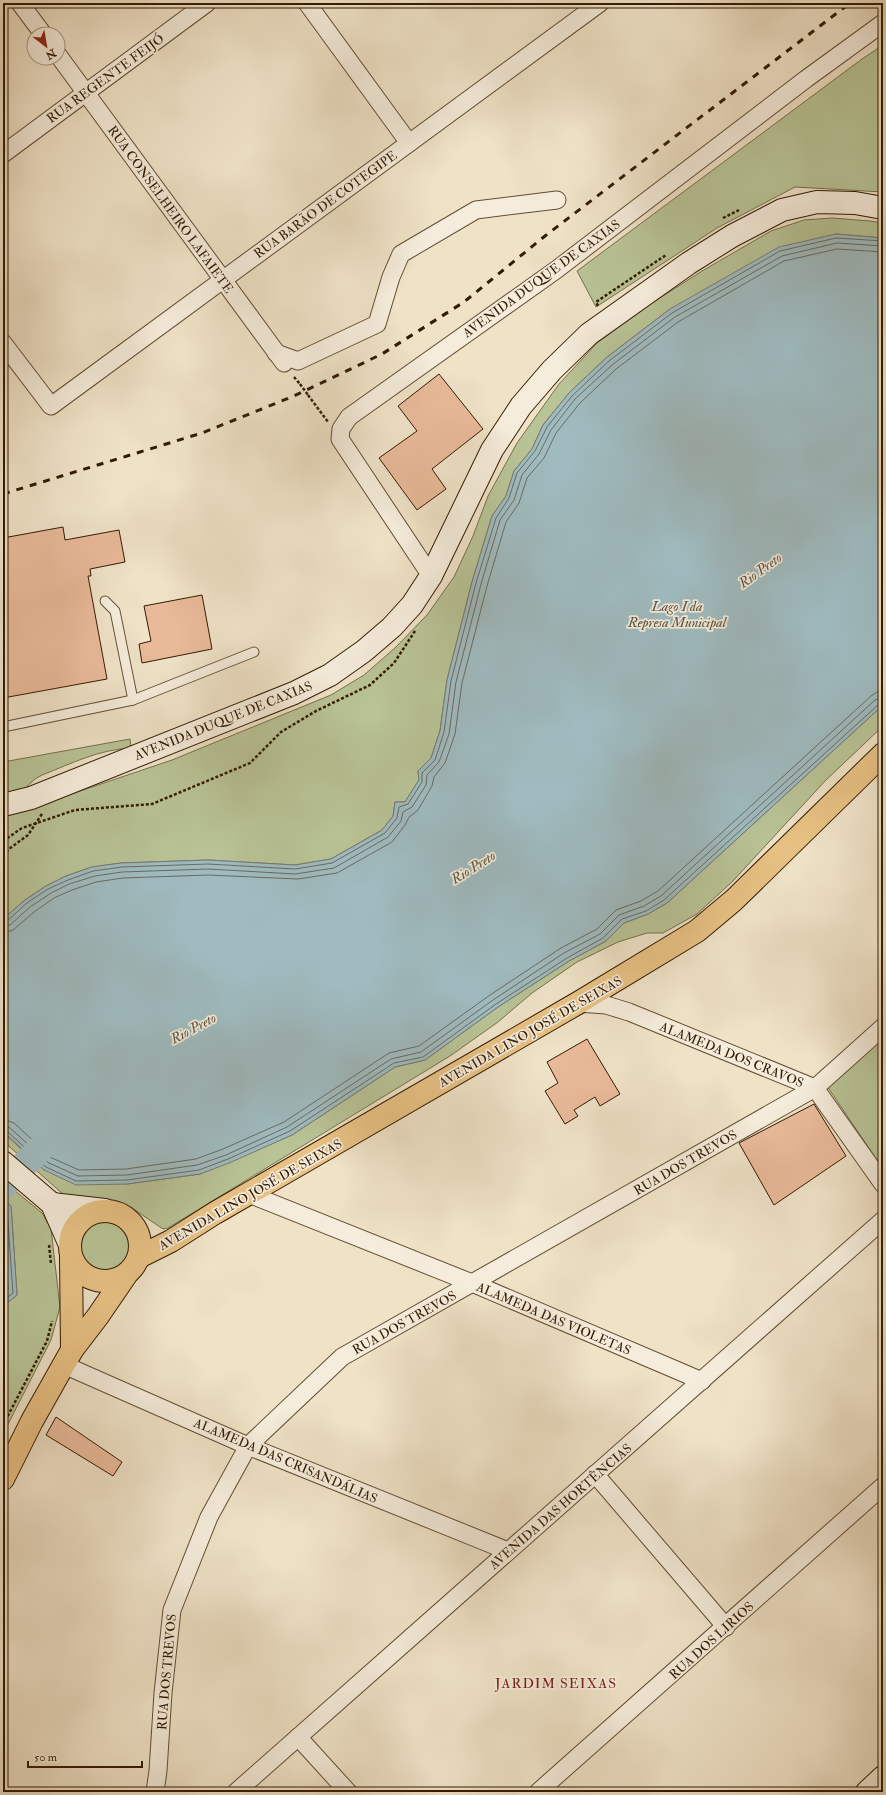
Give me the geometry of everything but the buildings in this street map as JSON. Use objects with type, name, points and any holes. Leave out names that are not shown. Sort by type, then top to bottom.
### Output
[{"type":"main road","name":"AVENIDA DUQUE DE CAXIAS","points":[[3,805],[31,798],[177,740],[294,693],[330,675],[364,651],[392,626],[412,605],[431,576],[492,450],[521,406],[552,370],[589,334],[689,263],[732,236],[782,210],[817,202],[855,203],[883,208]]},
{"type":"main road","name":"AVENIDA LINO JOSÉ DE SEIXAS","points":[[139,1257],[171,1241],[215,1213],[578,1003],[697,931],[714,917],[880,762]]},
{"type":"main road","points":[[3,1162],[49,1201],[76,1266],[84,1274],[94,1280],[105,1282],[116,1280],[126,1275]]},
{"type":"main road","points":[[3,1479],[32,1421],[68,1358],[126,1275],[134,1267],[139,1257],[141,1246],[139,1235],[134,1225],[126,1217],[116,1212],[49,1201]]},
{"type":"main road","points":[[68,1358],[71,1234],[85,1217],[94,1212],[105,1210]]},
{"type":"main road","points":[[867,1792],[883,1777]]},
{"type":"street","points":[[20,3],[37,26]]},
{"type":"street","name":"RUA REGENTE FEIJÓ","points":[[3,154],[207,3]]},
{"type":"street","points":[[307,3],[409,144]]},
{"type":"street","name":"RUA BARÃO DE COTEGIPE","points":[[3,343],[51,406],[600,3]]},
{"type":"street","name":"AVENIDA DUQUE DE CAXIAS","points":[[431,576],[340,439],[341,429],[349,417],[556,270],[806,79],[883,23]]},
{"type":"street","name":"RUA CONSELHEIRO LAFAIETE","points":[[66,66],[280,358],[298,361],[377,324],[391,277],[401,254],[476,210],[557,200]]},
{"type":"street","points":[[615,981],[616,994],[629,1012]]},
{"type":"street","name":"ALAMEDA DOS CRAVOS","points":[[578,1003],[606,1005],[629,1012],[815,1088],[883,1184]]},
{"type":"street","name":"RUA DOS TREVOS","points":[[155,1792],[158,1771],[163,1693],[172,1610],[209,1517],[248,1446],[342,1357],[815,1088],[883,1027]]},
{"type":"street","name":"ALAMEDA DAS VIOLETAS","points":[[249,1194],[472,1283],[702,1381]]},
{"type":"street","name":"AVENIDA DAS HORTÊNCIAS","points":[[236,1792],[883,1220]]},
{"type":"street","name":"ALAMEDA DAS CRISANDÁLIAS","points":[[68,1358],[248,1446],[508,1551]]},
{"type":"street","points":[[595,1474],[726,1626]]},
{"type":"street","name":"RUA DOS LIRIOS","points":[[538,1792],[883,1486]]},
{"type":"street","points":[[298,1737],[348,1792]]},
{"type":"lane","points":[[105,601],[115,610],[133,700]]},
{"type":"lane","points":[[3,727],[133,700],[254,652]]},
{"type":"path","points":[[300,384],[320,413]]},
{"type":"path","points":[[48,1238],[52,1269]]},
{"type":"path","points":[[3,1425],[47,1341],[54,1314]]},
{"type":"green space","points":[[883,45],[883,192],[795,187],[717,228],[596,307],[577,271],[862,59]]},
{"type":"green space","points":[[832,218],[883,223],[883,238],[836,234],[670,309],[606,358],[569,393],[543,425],[532,449],[514,471],[506,496],[492,516],[472,582],[447,680],[440,731],[431,758],[418,771],[419,780],[405,802],[395,802],[393,816],[382,830],[331,859],[295,865],[208,860],[121,863],[92,867],[66,876],[46,886],[25,900],[3,919],[3,817],[172,760],[331,695],[364,675],[396,647],[427,615],[454,577],[473,536],[488,496],[517,443],[559,384],[597,343],[652,303],[702,271],[771,231],[804,220]]},
{"type":"green space","points":[[883,705],[883,726],[825,781],[733,881],[697,914],[663,933],[647,933],[618,942],[577,962],[532,993],[498,1022],[450,1056],[168,1228],[163,1229],[132,1208],[118,1202],[103,1202],[64,1195],[3,1141],[3,1132],[44,1170],[127,1184],[200,1174],[292,1135],[395,1067],[425,1060],[498,1007],[569,961],[606,941],[624,923],[648,914],[667,903]]},
{"type":"green space","points":[[130,739],[131,748],[96,754],[42,775],[35,779],[21,792],[3,794],[3,762]]},
{"type":"green space","points":[[883,1036],[883,1169],[827,1086]]},
{"type":"green space","points":[[3,1181],[42,1213],[51,1229],[60,1307],[51,1340],[3,1434],[3,1306],[17,1295],[11,1206],[3,1199]]},
{"type":"green space","points":[[100,1217],[112,1217],[122,1221],[130,1229],[134,1239],[134,1251],[130,1261],[122,1269],[112,1273],[100,1273],[90,1269],[82,1261],[78,1251],[78,1239],[82,1229],[90,1221]]},
{"type":"water","name":"Lago I da Represa Municipal","points":[[836,234],[883,238],[883,705],[667,903],[648,914],[624,923],[606,941],[569,961],[498,1007],[425,1060],[395,1067],[292,1135],[200,1174],[127,1184],[76,1185],[44,1170],[3,1131],[3,919],[25,900],[46,886],[66,876],[92,867],[121,863],[208,860],[295,865],[331,859],[382,830],[393,816],[395,802],[405,802],[419,780],[418,771],[431,758],[440,731],[447,680],[472,582],[492,516],[506,496],[514,471],[532,449],[543,425],[569,393],[606,358],[670,309],[779,247]]},
{"type":"water","points":[[3,1199],[11,1206],[17,1295],[3,1306]]},
{"type":"waterway","name":"Rio Preto","points":[[3,1186],[57,1132]]},
{"type":"railway","points":[[3,494],[202,433],[294,396],[382,354],[464,302],[545,236],[850,3]]},
{"type":"district","name":"JARDIM SEIXAS","points":[[556,1683]]}]
